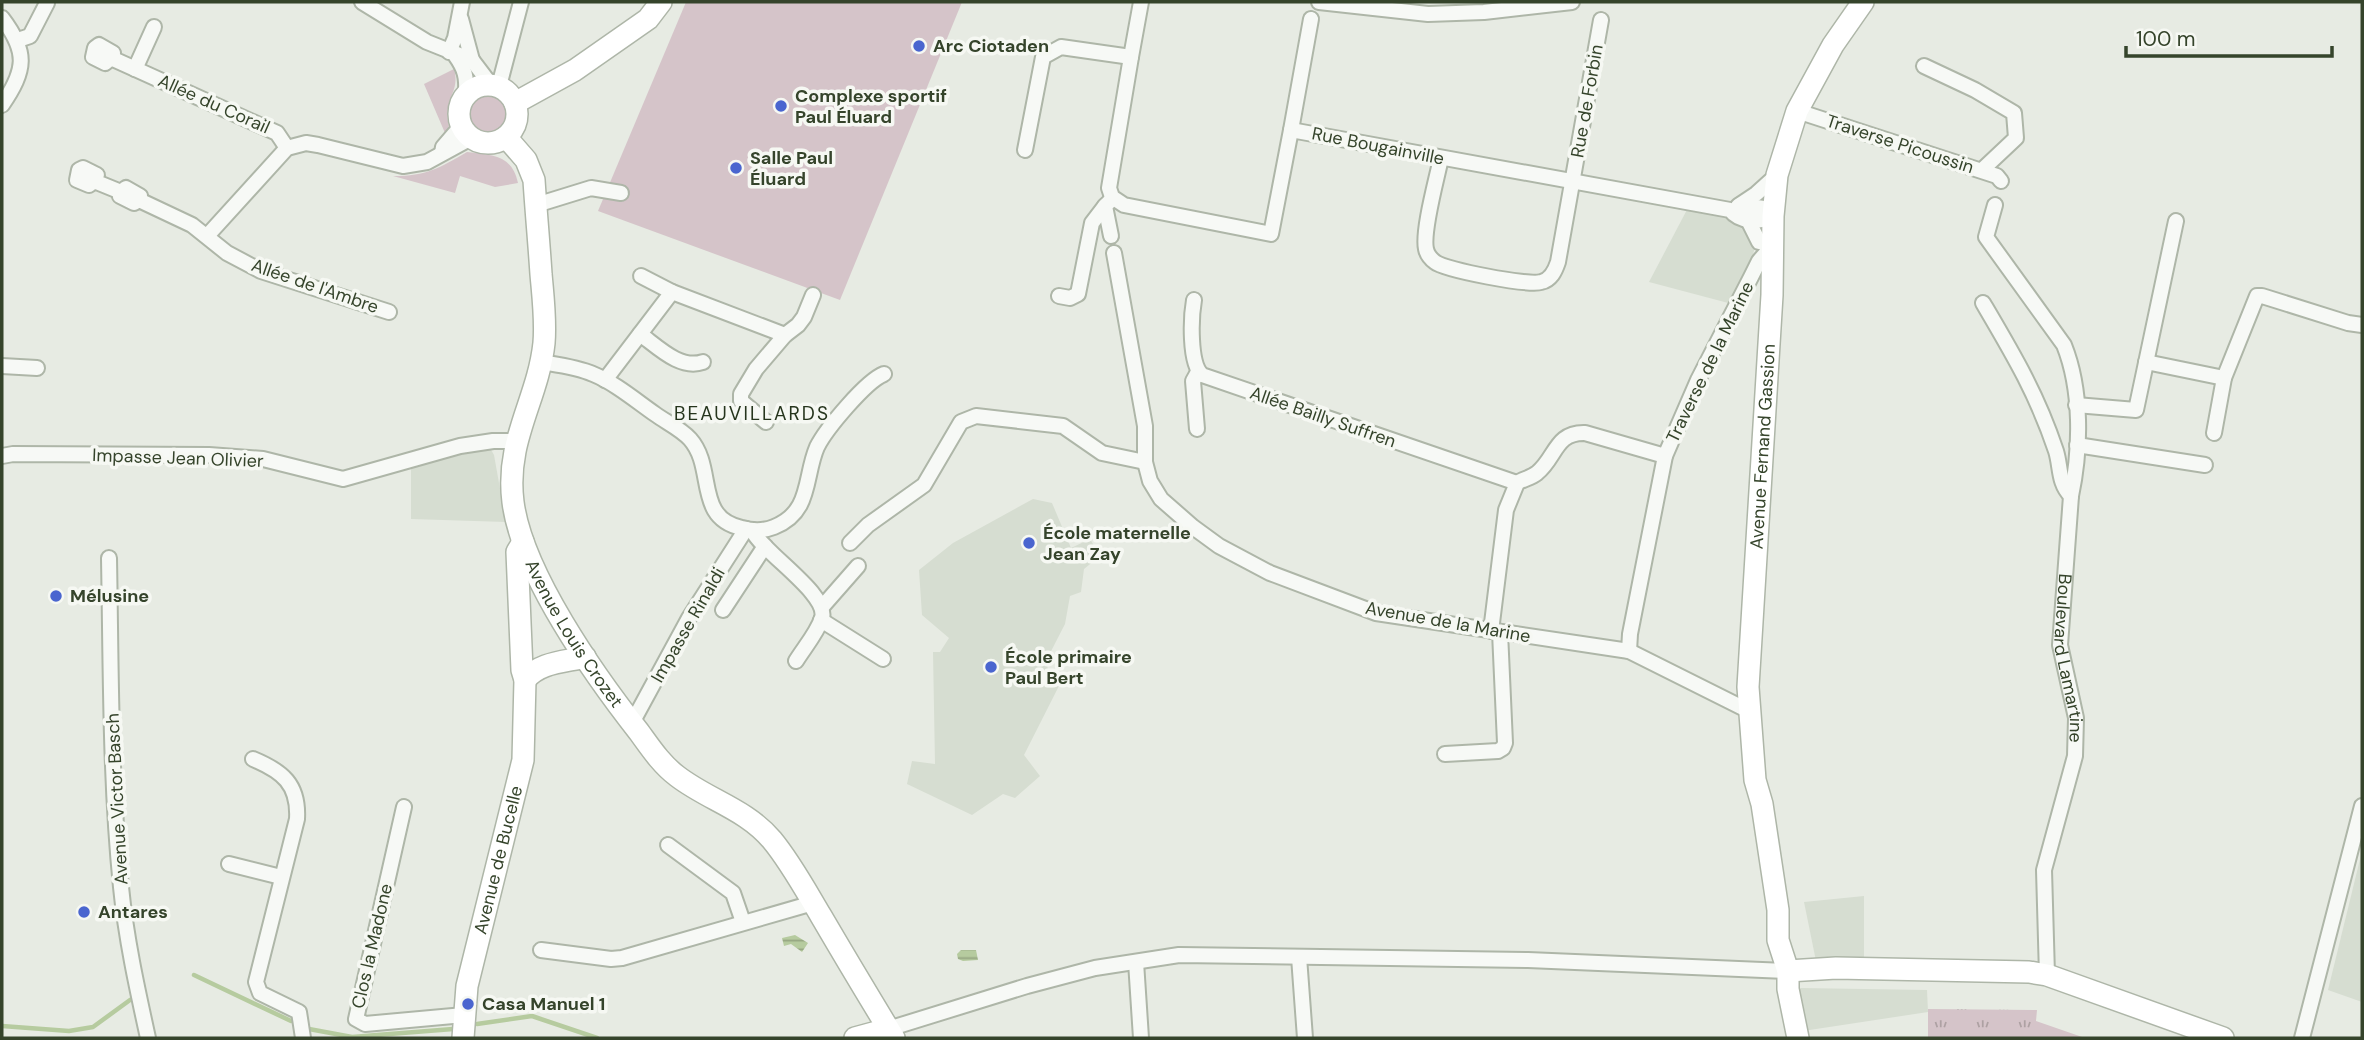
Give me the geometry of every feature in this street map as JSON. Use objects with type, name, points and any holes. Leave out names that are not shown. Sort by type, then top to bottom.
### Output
[{"type":"street","points":[[362,2],[427,43],[472,60],[495,85],[512,96],[516,103],[516,121],[506,137],[489,143],[466,132],[459,109],[466,94],[467,78],[465,69],[452,53]]},
{"type":"street","points":[[495,85],[521,2]]},
{"type":"street","points":[[516,103],[575,70],[648,19],[661,2]]},
{"type":"street","points":[[1111,236],[1110,179],[1141,2]]},
{"type":"street","points":[[1319,2],[1428,14],[1484,12],[1572,2]]},
{"type":"street","name":"Avenue Fernand Gassion","points":[[1798,1038],[1788,989],[1791,972],[1778,940],[1778,910],[1762,804],[1755,780],[1749,712],[1749,643],[1772,295],[1773,216],[1777,175],[1797,111],[1833,45],[1863,2]]},
{"type":"street","points":[[18,40],[30,36],[47,3]]},
{"type":"street","points":[[452,53],[461,8]]},
{"type":"street","points":[[461,8],[472,60]]},
{"type":"street","points":[[2,18],[18,40],[21,69],[16,84],[2,105]]},
{"type":"street","points":[[1291,130],[1311,19]]},
{"type":"street","name":"Rue de Forbin","points":[[1441,158],[1425,238],[1426,248],[1436,263],[1449,269],[1531,283],[1548,279],[1554,273],[1558,262],[1601,20]]},
{"type":"street","points":[[135,69],[154,27]]},
{"type":"street","points":[[1026,150],[1043,57],[1060,47],[1131,57]]},
{"type":"street","name":"Allée du Corail","points":[[111,58],[278,132],[286,148]]},
{"type":"street","points":[[1924,66],[1975,90],[2014,113],[2016,138],[1982,170]]},
{"type":"street","points":[[466,94],[482,85],[495,85]]},
{"type":"street","name":"Traverse Picoussin","points":[[1797,111],[1982,170],[1997,176],[2001,181]]},
{"type":"street","name":"Rue Bougainville","points":[[1109,202],[1271,234],[1291,130],[1573,182],[1735,207],[1764,208],[1773,216]]},
{"type":"street","points":[[207,236],[286,148],[306,143],[403,166],[427,163],[442,153],[443,147],[466,132]]},
{"type":"street","name":"Avenue Louis Crozet","points":[[506,137],[518,149],[531,170],[545,313],[541,362],[516,441],[511,467],[513,503],[523,542],[547,592],[585,657],[632,723],[661,761],[677,776],[755,822],[773,841],[891,1034]]},
{"type":"street","points":[[1735,207],[1756,194],[1777,175]]},
{"type":"street","name":"Allée de l'Ambre","points":[[94,181],[121,192],[126,188],[137,193],[139,200],[192,225],[227,253],[261,271],[389,312]]},
{"type":"street","points":[[536,205],[591,188],[621,193]]},
{"type":"street","points":[[1059,296],[1070,298],[1078,294],[1091,223],[1109,202]]},
{"type":"street","points":[[1995,205],[1986,237],[2064,345],[2069,358],[2076,405],[2136,410],[2176,221]]},
{"type":"street","name":"Rue Bougainville","points":[[1735,207],[1733,215],[1748,220],[1759,243],[1773,245]]},
{"type":"street","points":[[1748,220],[1764,221],[1773,216]]},
{"type":"street","name":"Traverse de la Marine","points":[[1629,651],[1630,634],[1665,456],[1698,380],[1759,261],[1773,245]]},
{"type":"street","name":"Avenue de la Marine","points":[[1114,253],[1145,426],[1145,462],[1154,490],[1193,527],[1219,546],[1270,573],[1376,613],[1629,651],[1749,712]]},
{"type":"street","points":[[641,276],[672,292],[785,335]]},
{"type":"street","points":[[605,380],[672,292]]},
{"type":"street","points":[[766,422],[740,398],[756,369],[804,317],[813,295]]},
{"type":"street","points":[[2214,433],[2224,377],[2257,296],[2348,323],[2362,324]]},
{"type":"street","points":[[1194,300],[1192,327],[1198,372],[1192,381],[1196,429]]},
{"type":"street","points":[[1983,303],[2025,373],[2037,399],[2057,455],[2063,487],[2071,496]]},
{"type":"street","points":[[640,334],[679,362],[696,365],[703,362]]},
{"type":"street","points":[[541,362],[576,368],[605,380],[687,436],[702,458],[711,504],[716,514],[726,522],[749,530],[775,527],[795,512],[804,499],[813,457],[825,434],[869,382],[884,374]]},
{"type":"street","points":[[2146,362],[2224,377]]},
{"type":"street","points":[[2,366],[37,368]]},
{"type":"street","name":"Allée Bailly Suffren","points":[[1198,372],[1517,483]]},
{"type":"street","name":"Boulevard Lamartine","points":[[2047,975],[2044,870],[2075,756],[2076,718],[2060,645],[2071,496],[2076,472],[2076,405]]},
{"type":"street","points":[[850,543],[868,525],[924,485],[961,422],[968,418],[976,416],[1063,426],[1102,453],[1145,462]]},
{"type":"street","points":[[1445,754],[1498,751],[1506,743],[1496,631],[1506,510],[1517,483],[1534,476],[1565,436],[1576,433],[1585,433],[1665,456]]},
{"type":"street","name":"Impasse Jean Olivier","points":[[2,456],[209,456],[263,459],[342,479],[460,446],[516,441]]},
{"type":"street","points":[[2077,445],[2205,465]]},
{"type":"street","points":[[749,530],[812,593],[822,614],[883,659]]},
{"type":"street","name":"Impasse Rinaldi","points":[[632,723],[689,618],[749,530]]},
{"type":"street","name":"Avenue de Bucelle","points":[[463,1038],[473,959],[523,760],[525,680],[522,670],[517,552],[523,542]]},
{"type":"street","points":[[723,610],[765,547]]},
{"type":"street","name":"Avenue Victor Basch","points":[[109,558],[114,799],[120,875],[132,968],[148,1038]]},
{"type":"street","points":[[796,661],[822,614],[858,566]]},
{"type":"street","points":[[525,680],[531,672],[546,666],[585,657]]},
{"type":"street","points":[[253,759],[274,768],[290,783],[298,805],[297,819],[256,982],[260,993],[299,1012],[303,1038]]},
{"type":"street","points":[[2302,1038],[2362,806]]},
{"type":"street","name":"Clos la Madone","points":[[404,807],[356,1019],[365,1024],[464,1015]]},
{"type":"street","points":[[667,845],[733,893],[743,922]]},
{"type":"street","points":[[229,864],[281,877]]},
{"type":"street","points":[[541,950],[622,958],[813,903]]},
{"type":"street","points":[[855,1038],[891,1034],[1027,986],[1095,968],[1180,955],[1528,960],[1791,972],[1829,968],[2029,972],[2047,975],[2223,1038]]},
{"type":"street","points":[[1299,957],[1305,1038]]},
{"type":"street","points":[[1136,962],[1141,1038]]},
{"type":"shaded area","points":[[1690,204],[1760,225],[1753,255],[1732,304],[1649,282]]},
{"type":"shaded area","points":[[490,448],[494,455],[506,522],[411,519],[411,464],[449,454]]},
{"type":"shaded area","name":"École primaire Paul Bert","points":[[1033,499],[1052,503],[1071,548],[1090,539],[1100,556],[1084,569],[1081,592],[1070,596],[1065,624],[1047,659],[1048,675],[1063,678],[1024,755],[1040,776],[1015,798],[1003,794],[972,815],[907,784],[912,761],[935,764],[933,652],[940,652],[949,638],[922,615],[919,570],[953,543]]},
{"type":"shaded area","points":[[2362,851],[2362,1002],[2328,990]]},
{"type":"shaded area","points":[[1864,896],[1864,961],[1816,961],[1804,902]]},
{"type":"shaded area","points":[[795,935],[808,943],[802,952],[791,944],[784,946],[782,938]]},
{"type":"shaded area","points":[[961,950],[976,950],[978,960],[958,959],[957,954]]},
{"type":"shaded area","points":[[1801,988],[1927,990],[1928,1012],[1803,1031],[1796,994]]},
{"type":"green space","name":"Complexe sportif Paul Éluard","points":[[686,2],[962,2],[840,300],[598,211]]},
{"type":"green space","points":[[454,69],[456,77],[448,109],[449,126],[445,133],[424,84]]},
{"type":"green space","points":[[488,93],[503,99],[509,114],[503,129],[488,135],[473,129],[467,114],[473,99]]},
{"type":"green space","points":[[467,152],[500,158],[511,167],[518,183],[495,187],[460,176],[455,193],[393,176],[432,170]]},
{"type":"green space","points":[[1928,1009],[2037,1010],[2036,1021],[2085,1038],[1928,1038]]},
{"type":"waterway","points":[[194,975],[291,1021]]},
{"type":"waterway","points":[[2,1026],[69,1031],[93,1027],[130,1000]]},
{"type":"waterway","points":[[477,1024],[532,1016],[597,1038]]},
{"type":"waterway","points":[[309,1029],[352,1037],[453,1029]]},
{"type":"place","name":"Arc Ciotaden","points":[[919,46]]},
{"type":"place","name":"Complexe sportif Paul Éluard","points":[[781,106]]},
{"type":"place","name":"Salle Paul Éluard","points":[[736,168]]},
{"type":"place","name":"École maternelle Jean Zay","points":[[1029,543]]},
{"type":"place","name":"Mélusine","points":[[56,596]]},
{"type":"place","name":"École primaire Paul Bert","points":[[991,667]]},
{"type":"place","name":"Antares","points":[[84,912]]},
{"type":"place","name":"Casa Manuel 1","points":[[468,1004]]},
{"type":"district","name":"BEAUVILLARDS","points":[[752,413]]}]
